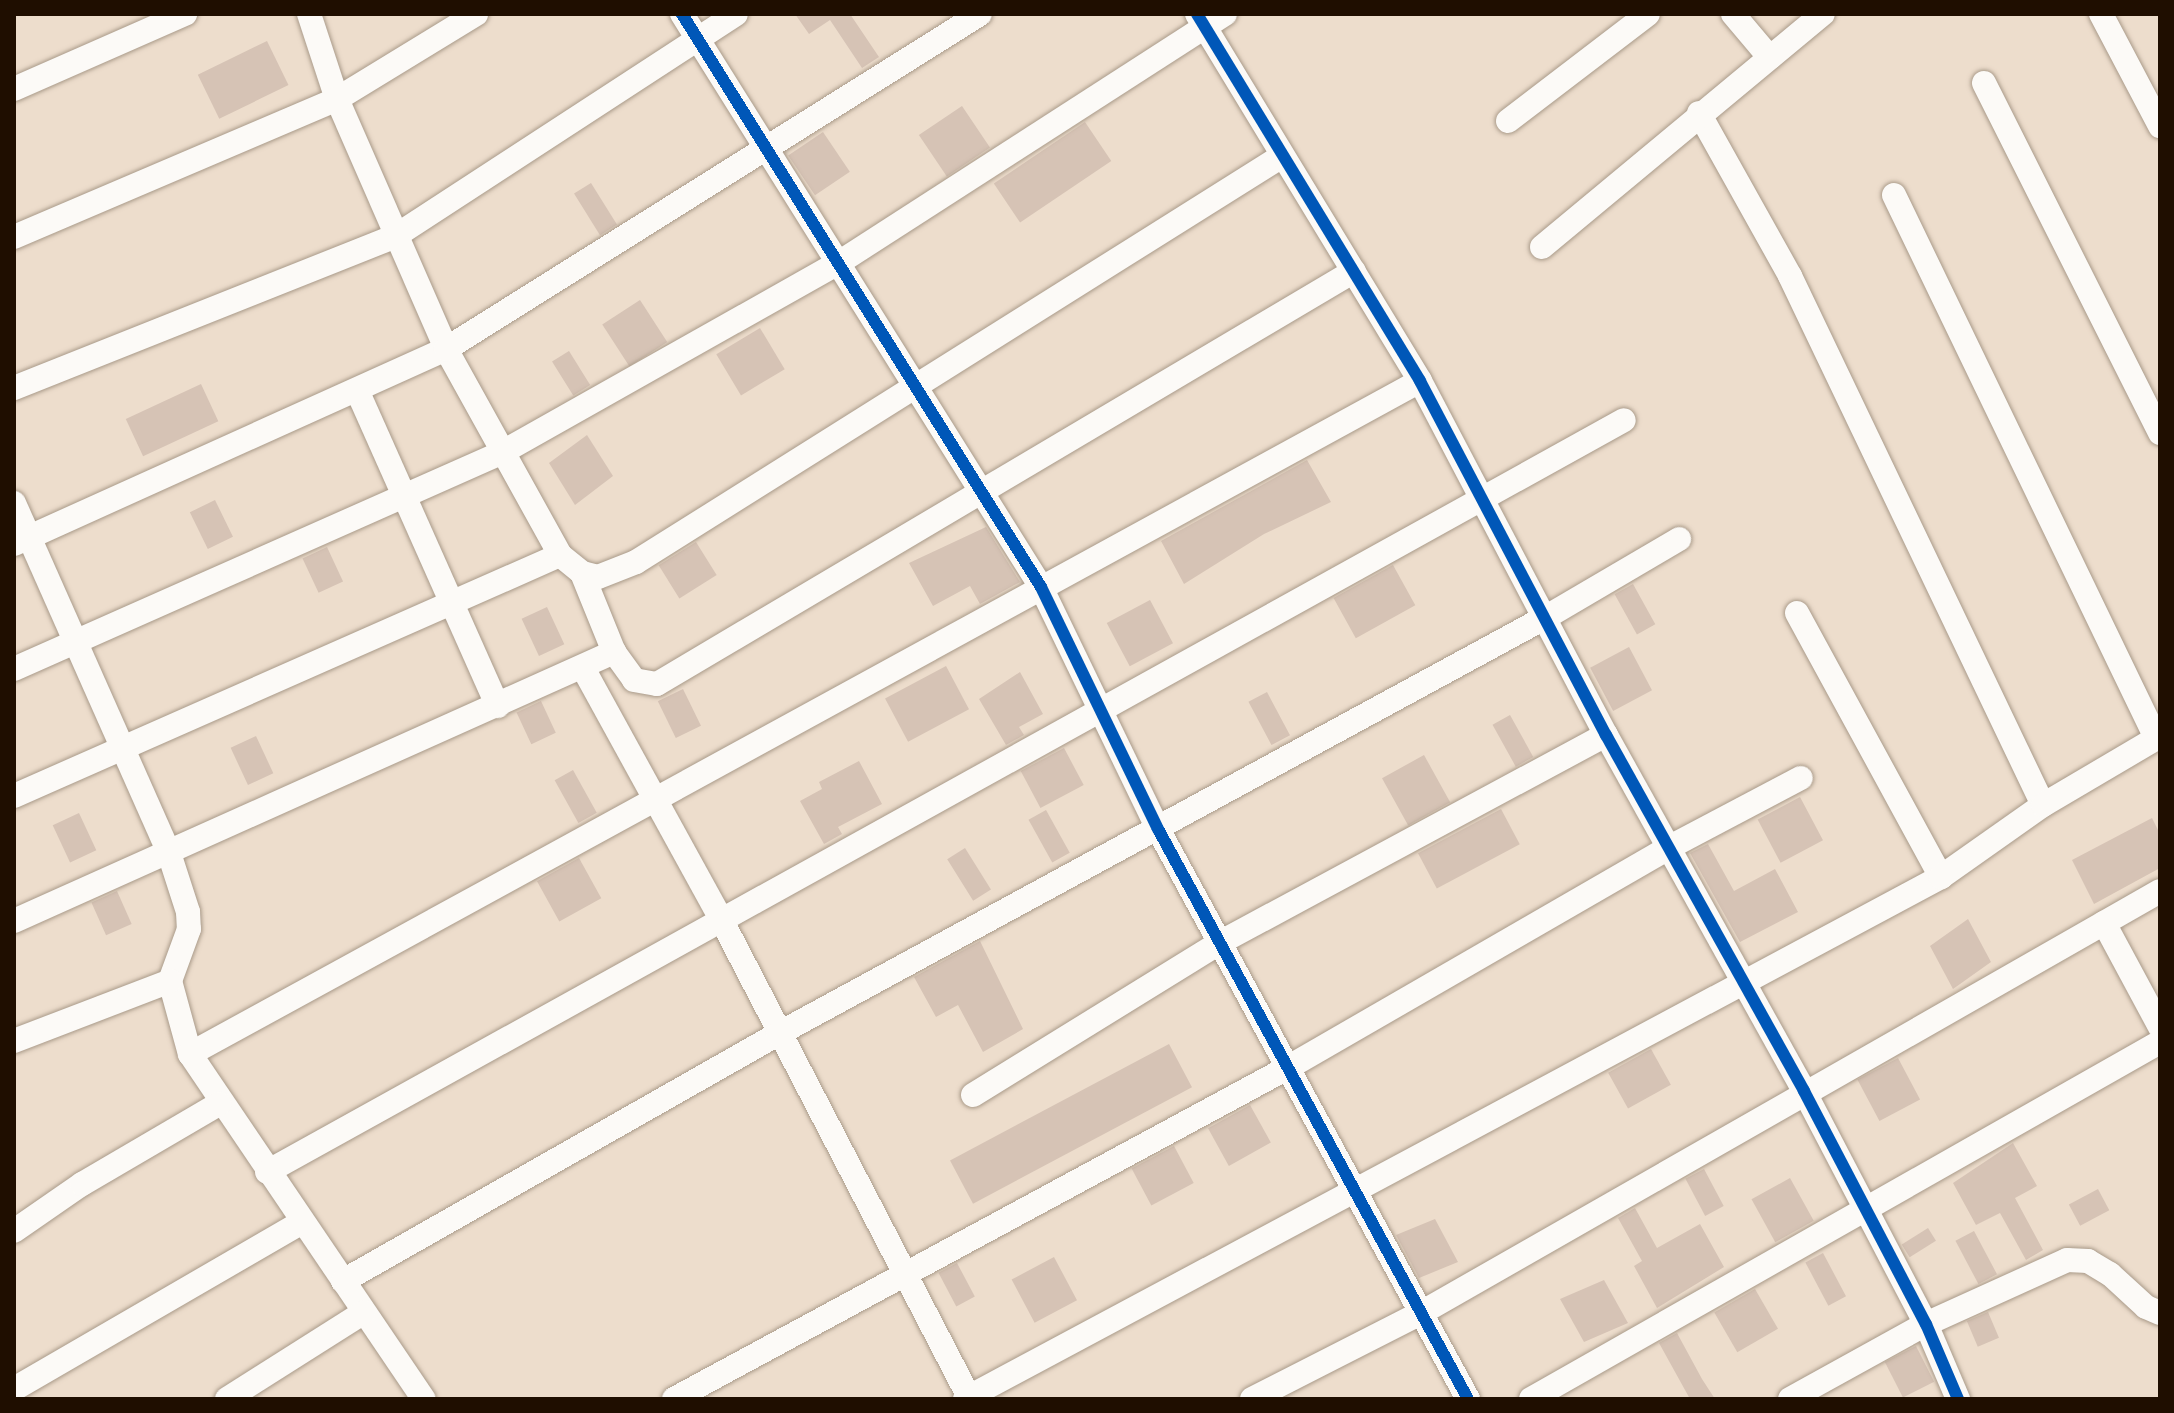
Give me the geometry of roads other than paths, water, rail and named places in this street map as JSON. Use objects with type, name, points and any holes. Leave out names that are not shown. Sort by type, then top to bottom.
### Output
[{"type":"street","points":[[14,89],[185,14]]},
{"type":"street","points":[[309,14],[337,99],[394,237],[446,349],[560,555],[582,573],[598,577],[636,562],[1282,156]]},
{"type":"street","points":[[14,237],[337,99],[476,14]]},
{"type":"street","points":[[682,14],[771,150],[1041,587],[1158,829],[1357,1189],[1468,1399]]},
{"type":"street","points":[[14,388],[394,237],[736,14]]},
{"type":"street","points":[[22,541],[446,349],[771,150],[980,14]]},
{"type":"street","points":[[1508,121],[1648,14]]},
{"type":"street","points":[[1733,14],[1770,58]]},
{"type":"street","points":[[1542,247],[1699,113],[1823,14]]},
{"type":"street","points":[[2101,14],[2160,126]]},
{"type":"street","points":[[14,669],[501,453],[840,262],[1209,18],[1282,156],[1420,381],[1480,499],[1548,616],[1606,735],[1868,1212],[1926,1324],[1958,1399]]},
{"type":"street","points":[[1984,83],[2160,433]]},
{"type":"street","points":[[1699,113],[1790,276],[2043,805]]},
{"type":"street","points":[[583,668],[722,921],[778,1034],[906,1272],[968,1398],[1741,981],[1941,877],[2043,805],[2158,737],[1894,195]]},
{"type":"street","points":[[582,573],[614,652],[634,680],[657,684],[1354,271]]},
{"type":"street","points":[[190,1054],[1420,381]]},
{"type":"street","points":[[357,390],[407,495],[498,706]]},
{"type":"street","points":[[267,1172],[1101,707],[1624,420]]},
{"type":"street","points":[[14,503],[22,541],[76,642],[120,750],[169,853],[189,929],[170,981],[190,1054],[219,1104],[424,1399]]},
{"type":"street","points":[[343,1281],[778,1034],[1548,616],[1679,539]]},
{"type":"street","points":[[14,796],[560,555]]},
{"type":"street","points":[[1797,613],[1941,877]]},
{"type":"street","points":[[14,921],[614,652]]},
{"type":"street","points":[[973,1095],[1221,942],[1606,735]]},
{"type":"street","points":[[674,1399],[1289,1067],[1668,848],[1801,778]]},
{"type":"street","points":[[1252,1399],[1421,1313],[1804,1091],[2160,891]]},
{"type":"street","points":[[2104,923],[2160,1027]]},
{"type":"street","points":[[14,1041],[170,981]]},
{"type":"street","points":[[1531,1399],[1868,1212],[2160,1042]]},
{"type":"street","points":[[14,1231],[82,1184],[219,1104]]},
{"type":"street","points":[[14,1389],[302,1222]]},
{"type":"street","points":[[1790,1399],[1926,1324],[2067,1260],[2099,1267],[2146,1307],[2160,1313]]},
{"type":"street","points":[[227,1399],[364,1312]]}]
